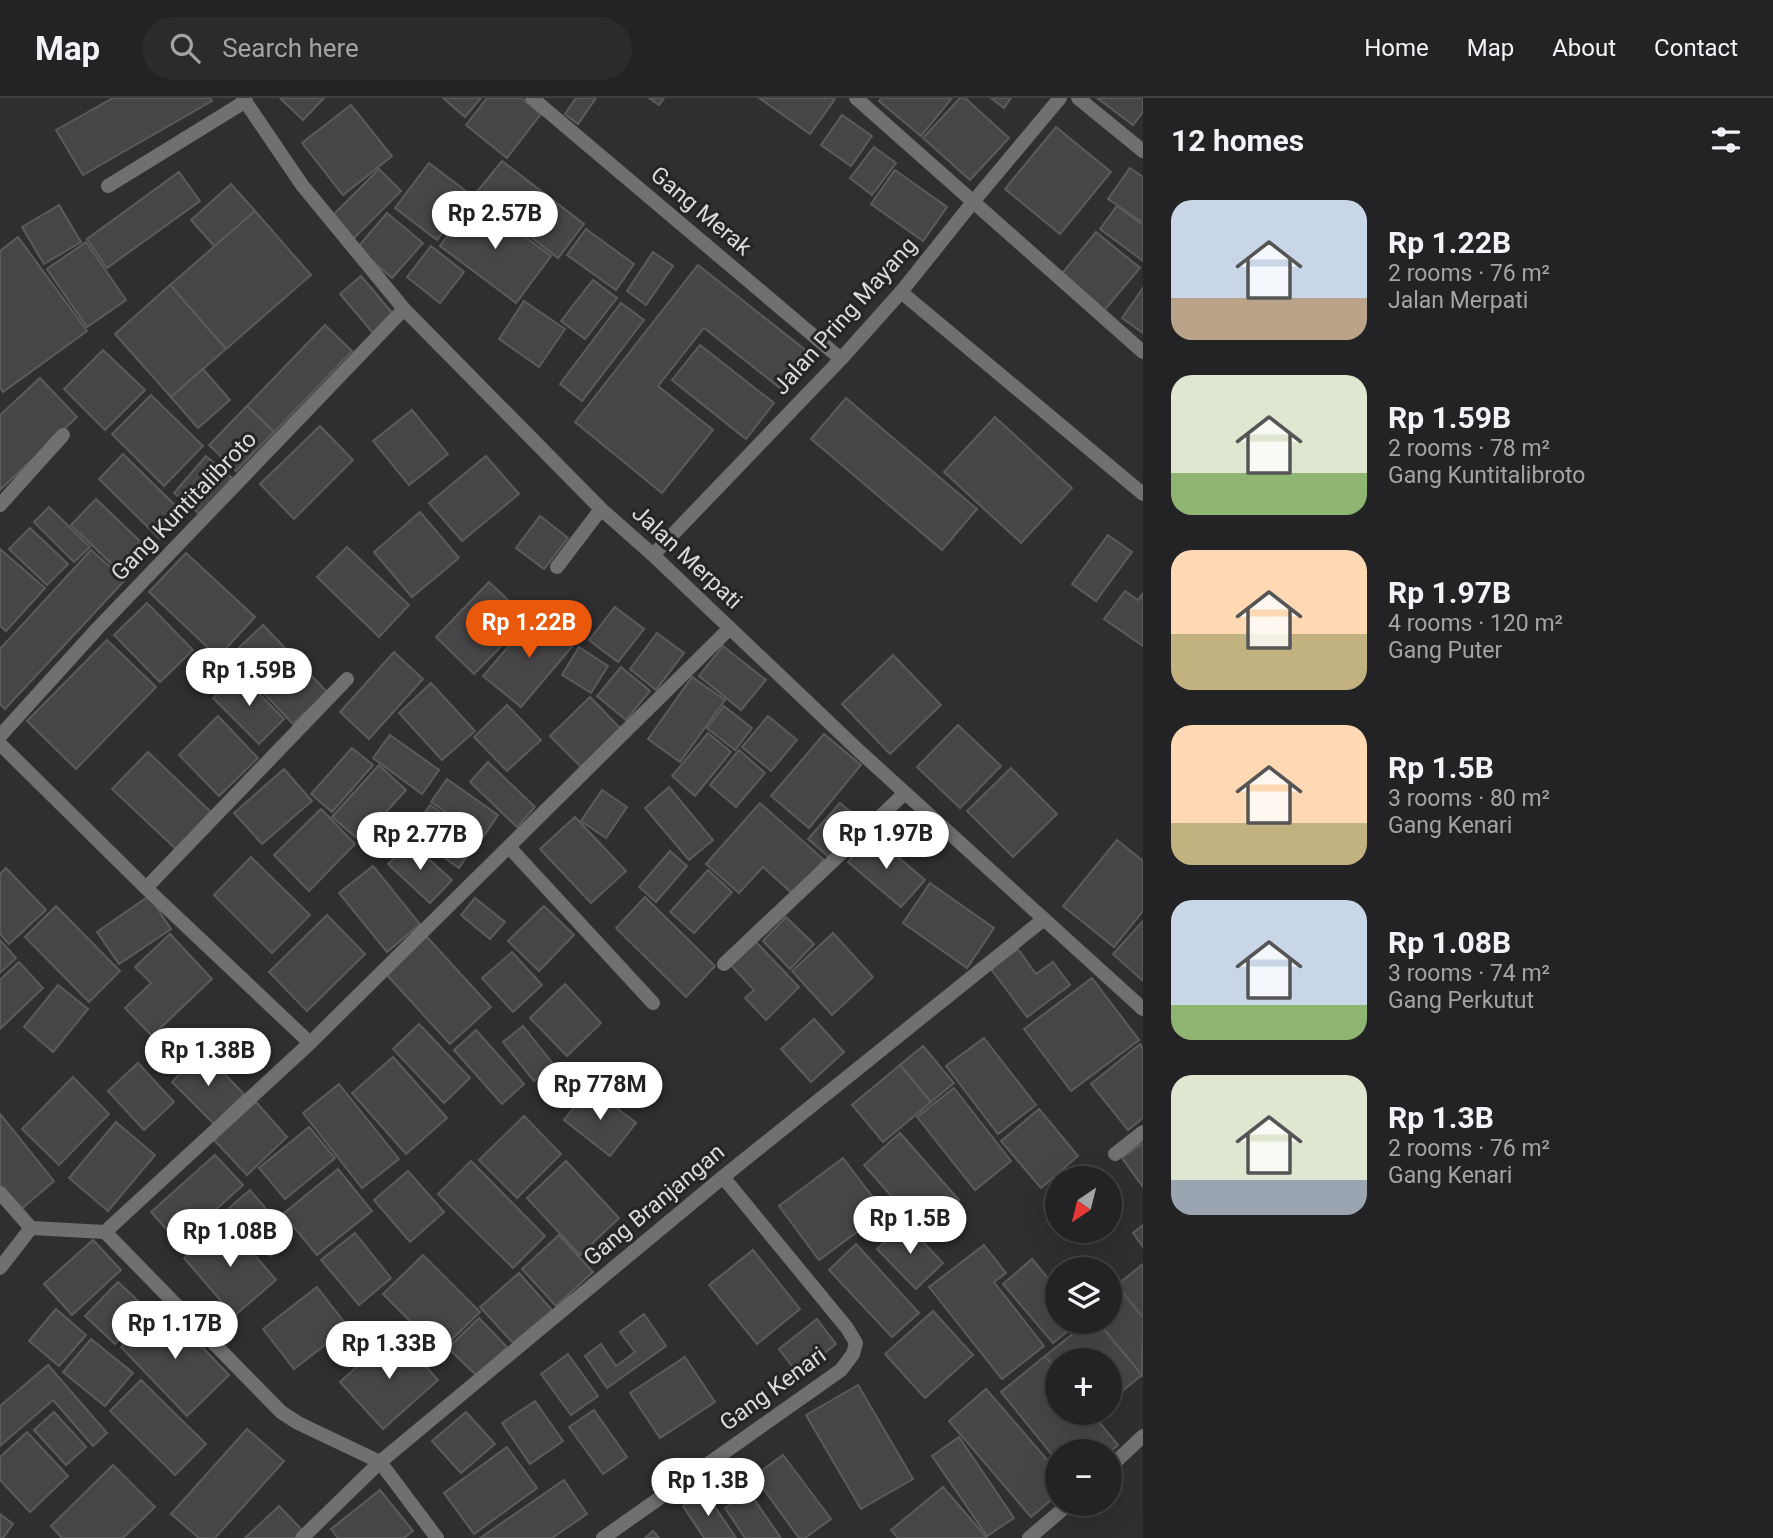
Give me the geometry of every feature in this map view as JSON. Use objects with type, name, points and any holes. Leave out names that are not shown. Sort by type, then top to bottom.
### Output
[{"type":"street","name":"Gang Merak","points":[[532,98],[841,359]]},
{"type":"street","points":[[856,98],[1143,352]]},
{"type":"street","name":"Jalan Pring Mayang","points":[[653,555],[841,359],[901,292],[1060,98]]},
{"type":"street","points":[[1079,98],[1143,151]]},
{"type":"street","points":[[108,186],[245,100]]},
{"type":"street","name":"Jalan Merpati","points":[[245,100],[302,185],[404,309],[601,509],[905,793],[1143,1009]]},
{"type":"street","points":[[901,292],[1143,495]]},
{"type":"street","name":"Gang Kuntitalibroto","points":[[0,736],[97,629],[404,309]]},
{"type":"street","points":[[0,505],[63,435]]},
{"type":"street","points":[[557,566],[601,509]]},
{"type":"street","points":[[105,1232],[310,1042],[730,628]]},
{"type":"street","points":[[146,888],[347,679]]},
{"type":"street","points":[[0,744],[146,888],[310,1042]]},
{"type":"street","points":[[724,964],[905,793]]},
{"type":"street","points":[[509,847],[653,1003]]},
{"type":"street","name":"Gang Branjangan","points":[[302,1538],[380,1462],[723,1177],[1044,919]]},
{"type":"street","points":[[1115,1154],[1143,1132]]},
{"type":"street","name":"Gang Kenari","points":[[603,1538],[841,1370],[853,1354],[856,1343],[847,1328],[723,1177]]},
{"type":"street","points":[[0,1193],[31,1228],[105,1232],[281,1412],[298,1423],[380,1462],[437,1538]]},
{"type":"street","points":[[0,1268],[31,1228]]},
{"type":"street","points":[[1122,1456],[1143,1436]]},
{"type":"street","points":[[1029,1538],[1055,1516]]},
{"type":"building","points":[[113,98],[210,98],[212,101],[83,175],[56,130]]},
{"type":"building","points":[[280,98],[324,98],[303,120]]},
{"type":"building","points":[[443,98],[481,98],[465,117]]},
{"type":"building","points":[[487,98],[521,98],[541,114],[507,158],[466,125]]},
{"type":"building","points":[[576,98],[596,98],[578,124],[565,114]]},
{"type":"building","points":[[649,98],[664,98],[659,105]]},
{"type":"building","points":[[759,98],[834,98],[835,99],[810,134]]},
{"type":"building","points":[[881,98],[952,98],[921,136],[879,101]]},
{"type":"building","points":[[960,98],[965,98],[1009,138],[970,180],[923,138]]},
{"type":"building","points":[[991,98],[1011,98],[1004,108]]},
{"type":"building","points":[[1097,98],[1143,98],[1143,112],[1133,125]]},
{"type":"building","points":[[351,105],[392,156],[343,195],[302,143]]},
{"type":"building","points":[[842,115],[872,136],[851,166],[821,145]]},
{"type":"building","points":[[1056,127],[1111,172],[1060,234],[1005,189]]},
{"type":"building","points":[[874,147],[896,163],[872,195],[850,178]]},
{"type":"building","points":[[502,161],[584,224],[558,258],[475,194]]},
{"type":"building","points":[[429,163],[471,195],[437,240],[395,208]]},
{"type":"building","points":[[1130,168],[1143,177],[1143,223],[1108,199]]},
{"type":"building","points":[[379,169],[401,191],[353,239],[331,217]]},
{"type":"building","points":[[895,170],[947,207],[923,241],[871,204]]},
{"type":"building","points":[[179,172],[200,201],[107,268],[87,239]]},
{"type":"building","points":[[231,184],[255,211],[215,247],[191,220]]},
{"type":"building","points":[[474,199],[551,256],[516,303],[440,246]]},
{"type":"building","points":[[59,205],[81,242],[44,264],[22,227]]},
{"type":"building","points":[[1117,206],[1143,225],[1143,261],[1100,229]]},
{"type":"building","points":[[255,211],[311,275],[226,349],[170,285]]},
{"type":"building","points":[[387,213],[423,243],[392,278],[357,248]]},
{"type":"building","points":[[586,229],[634,264],[616,290],[567,255]]},
{"type":"building","points":[[1096,232],[1140,268],[1102,313],[1059,277]]},
{"type":"building","points":[[18,237],[87,331],[3,392],[0,387],[0,251]]},
{"type":"building","points":[[86,242],[126,300],[87,327],[47,269]]},
{"type":"building","points":[[431,246],[464,272],[440,303],[407,277]]},
{"type":"building","points":[[653,252],[673,266],[646,305],[627,291]]},
{"type":"building","points":[[698,265],[808,352],[780,388],[704,328],[658,386],[713,430],[662,493],[575,422]]},
{"type":"building","points":[[361,276],[394,315],[373,333],[340,294]]},
{"type":"building","points":[[593,280],[617,298],[585,339],[561,321]]},
{"type":"building","points":[[170,285],[226,349],[171,397],[115,334]]},
{"type":"building","points":[[1143,288],[1143,333],[1122,318]]},
{"type":"building","points":[[524,301],[565,329],[539,367],[499,339]]},
{"type":"building","points":[[621,303],[644,320],[582,401],[560,384]]},
{"type":"building","points":[[325,325],[352,351],[274,432],[247,406]]},
{"type":"building","points":[[700,345],[774,403],[746,439],[672,380]]},
{"type":"building","points":[[103,350],[145,390],[105,430],[64,389]]},
{"type":"building","points":[[203,369],[230,400],[198,428],[171,397]]},
{"type":"building","points":[[40,378],[77,417],[0,490],[0,415]]},
{"type":"building","points":[[151,395],[203,446],[164,486],[112,434]]},
{"type":"building","points":[[846,398],[977,509],[942,550],[811,439]]},
{"type":"building","points":[[247,406],[274,432],[236,471],[209,445]]},
{"type":"building","points":[[412,410],[448,454],[409,485],[373,441]]},
{"type":"building","points":[[995,417],[1072,488],[1021,543],[944,472]]},
{"type":"building","points":[[320,426],[353,460],[294,519],[260,484]]},
{"type":"building","points":[[123,454],[183,513],[159,538],[99,479]]},
{"type":"building","points":[[206,456],[232,478],[201,515],[174,493]]},
{"type":"building","points":[[486,456],[519,494],[462,541],[429,503]]},
{"type":"building","points":[[96,499],[143,544],[118,570],[71,525]]},
{"type":"building","points":[[49,507],[90,547],[74,562],[34,522]]},
{"type":"building","points":[[420,512],[459,558],[412,597],[374,552]]},
{"type":"building","points":[[540,516],[568,538],[544,569],[516,548]]},
{"type":"building","points":[[30,528],[68,564],[47,585],[9,549]]},
{"type":"building","points":[[1108,535],[1132,552],[1096,601],[1072,584]]},
{"type":"building","points":[[347,547],[409,605],[379,637],[317,577]]},
{"type":"building","points":[[0,549],[45,588],[6,631],[0,626]]},
{"type":"building","points":[[91,550],[125,580],[5,709],[0,704],[0,649]]},
{"type":"building","points":[[186,553],[255,617],[218,657],[149,592]]},
{"type":"building","points":[[489,582],[528,619],[474,674],[436,637]]},
{"type":"building","points":[[1125,591],[1138,600],[1143,593],[1143,646],[1104,619]]},
{"type":"building","points":[[147,603],[193,650],[160,682],[114,635]]},
{"type":"building","points":[[615,607],[644,629],[618,662],[589,640]]},
{"type":"building","points":[[538,612],[575,643],[521,707],[483,676]]},
{"type":"building","points":[[263,625],[327,692],[293,724],[229,657]]},
{"type":"building","points":[[657,633],[684,653],[656,690],[630,669]]},
{"type":"building","points":[[107,640],[156,687],[76,769],[27,721]]},
{"type":"building","points":[[723,646],[766,680],[741,710],[699,676]]},
{"type":"building","points":[[579,647],[608,666],[591,693],[562,675]]},
{"type":"building","points":[[394,652],[423,679],[369,739],[340,712]]},
{"type":"building","points":[[893,655],[941,705],[890,754],[842,704]]},
{"type":"building","points":[[621,667],[650,691],[626,720],[597,696]]},
{"type":"building","points":[[239,673],[284,719],[259,744],[213,698]]},
{"type":"building","points":[[692,677],[725,700],[680,762],[648,739]]},
{"type":"building","points":[[431,683],[475,731],[442,760],[399,713]]},
{"type":"building","points":[[590,697],[622,730],[583,769],[550,736]]},
{"type":"building","points":[[507,705],[541,740],[507,771],[474,737]]},
{"type":"building","points":[[724,706],[752,728],[735,750],[707,728]]},
{"type":"building","points":[[218,716],[258,758],[219,796],[179,755]]},
{"type":"building","points":[[768,716],[797,740],[771,771],[742,747]]},
{"type":"building","points":[[958,725],[1001,766],[960,808],[917,767]]},
{"type":"building","points":[[708,733],[731,752],[695,796],[672,776]]},
{"type":"building","points":[[824,734],[861,765],[809,828],[771,796]]},
{"type":"building","points":[[390,735],[439,770],[422,794],[373,758]]},
{"type":"building","points":[[352,748],[373,765],[332,812],[311,794]]},
{"type":"building","points":[[739,750],[765,773],[736,807],[710,785]]},
{"type":"building","points":[[148,752],[211,812],[176,849],[112,789]]},
{"type":"building","points":[[488,762],[535,807],[517,827],[470,782]]},
{"type":"building","points":[[379,765],[406,790],[360,841],[332,817]]},
{"type":"building","points":[[1011,768],[1057,814],[1013,857],[967,811]]},
{"type":"building","points":[[284,769],[312,801],[262,844],[234,813]]},
{"type":"building","points":[[447,779],[498,815],[483,837],[431,802]]},
{"type":"building","points":[[669,787],[713,840],[689,860],[645,808]]},
{"type":"building","points":[[602,790],[627,807],[606,838],[581,821]]},
{"type":"building","points":[[760,803],[824,860],[793,894],[763,867],[739,893],[706,864]]},
{"type":"building","points":[[840,803],[863,822],[831,859],[808,839]]},
{"type":"building","points":[[430,805],[479,838],[459,868],[410,834]]},
{"type":"building","points":[[321,809],[355,844],[309,891],[274,855]]},
{"type":"building","points":[[575,817],[626,871],[591,903],[540,849]]},
{"type":"building","points":[[871,834],[925,880],[901,907],[848,862]]},
{"type":"building","points":[[1117,840],[1143,861],[1143,911],[1114,947],[1063,906]]},
{"type":"building","points":[[410,842],[452,880],[430,903],[388,864]]},
{"type":"building","points":[[670,851],[687,866],[656,902],[639,887]]},
{"type":"building","points":[[251,857],[310,915],[272,953],[214,895]]},
{"type":"building","points":[[373,866],[420,924],[387,952],[339,893]]},
{"type":"building","points":[[6,868],[46,910],[9,944],[0,934],[0,874]]},
{"type":"building","points":[[708,870],[732,892],[694,933],[670,912]]},
{"type":"building","points":[[930,883],[994,928],[967,968],[903,923]]},
{"type":"building","points":[[149,896],[171,929],[119,964],[97,932]]},
{"type":"building","points":[[645,897],[715,966],[686,997],[616,928]]},
{"type":"building","points":[[475,898],[505,922],[490,939],[461,915]]},
{"type":"building","points":[[56,906],[120,971],[89,1002],[25,937]]},
{"type":"building","points":[[544,906],[574,935],[539,971],[508,941]]},
{"type":"building","points":[[327,915],[365,954],[307,1011],[269,972]]},
{"type":"building","points":[[786,917],[814,944],[790,969],[763,941]]},
{"type":"building","points":[[1143,921],[1143,981],[1113,954]]},
{"type":"building","points":[[833,933],[873,977],[832,1015],[792,971]]},
{"type":"building","points":[[170,934],[212,979],[152,1036],[125,1008],[151,983],[135,967]]},
{"type":"building","points":[[426,936],[491,1007],[450,1044],[386,974]]},
{"type":"building","points":[[0,940],[16,958],[0,973]]},
{"type":"building","points":[[755,941],[799,987],[766,1020],[745,998],[754,990],[730,964]]},
{"type":"building","points":[[1018,949],[1036,974],[1053,962],[1070,985],[1027,1017],[991,969]]},
{"type":"building","points":[[512,952],[542,985],[513,1012],[482,978]]},
{"type":"building","points":[[19,962],[43,988],[0,1029],[0,980]]},
{"type":"building","points":[[1092,978],[1139,1040],[1071,1091],[1024,1029]]},
{"type":"building","points":[[565,984],[601,1023],[567,1056],[530,1018]]},
{"type":"building","points":[[58,985],[88,1009],[53,1052],[24,1027]]},
{"type":"building","points":[[814,1019],[844,1052],[811,1082],[781,1049]]},
{"type":"building","points":[[419,1024],[470,1078],[444,1103],[393,1049]]},
{"type":"building","points":[[523,1026],[554,1065],[534,1081],[503,1042]]},
{"type":"building","points":[[476,1030],[524,1084],[502,1104],[454,1050]]},
{"type":"building","points":[[984,1038],[1036,1105],[998,1134],[946,1066]]},
{"type":"building","points":[[1140,1044],[1143,1048],[1143,1118],[1128,1130],[1091,1084]]},
{"type":"building","points":[[923,1046],[954,1083],[931,1102],[900,1065]]},
{"type":"building","points":[[202,1051],[244,1094],[214,1124],[172,1082]]},
{"type":"building","points":[[393,1057],[447,1118],[406,1154],[352,1093]]},
{"type":"building","points":[[138,1063],[174,1102],[144,1130],[108,1091]]},
{"type":"building","points":[[900,1065],[931,1102],[883,1142],[852,1105]]},
{"type":"building","points":[[73,1077],[109,1114],[59,1165],[22,1129]]},
{"type":"building","points":[[339,1084],[399,1159],[362,1188],[303,1113]]},
{"type":"building","points":[[590,1087],[636,1123],[610,1156],[564,1120]]},
{"type":"building","points":[[954,1088],[1011,1161],[975,1190],[917,1117]]},
{"type":"building","points":[[256,1102],[287,1137],[247,1175],[214,1140]]},
{"type":"building","points":[[1039,1109],[1078,1156],[1066,1166],[1045,1166],[1045,1185],[1041,1188],[1001,1141]]},
{"type":"building","points":[[0,1114],[54,1181],[20,1210],[0,1185]]},
{"type":"building","points":[[524,1116],[561,1154],[517,1198],[479,1160]]},
{"type":"building","points":[[116,1122],[155,1155],[108,1211],[69,1178]]},
{"type":"building","points":[[309,1127],[335,1158],[285,1199],[259,1168]]},
{"type":"building","points":[[900,1133],[959,1200],[923,1232],[864,1165]]},
{"type":"building","points":[[1143,1143],[1143,1187],[1122,1158]]},
{"type":"building","points":[[215,1155],[243,1185],[179,1243],[151,1212]]},
{"type":"building","points":[[843,1158],[884,1212],[819,1260],[779,1206]]},
{"type":"building","points":[[471,1161],[545,1236],[513,1268],[438,1194]]},
{"type":"building","points":[[566,1161],[619,1218],[580,1255],[527,1198]]},
{"type":"building","points":[[338,1169],[372,1211],[317,1255],[283,1214]]},
{"type":"building","points":[[408,1171],[444,1212],[410,1242],[374,1200]]},
{"type":"building","points":[[250,1190],[291,1238],[270,1256],[229,1208]]},
{"type":"building","points":[[227,1222],[276,1280],[234,1316],[184,1258]]},
{"type":"building","points":[[905,1223],[943,1263],[916,1289],[877,1249]]},
{"type":"building","points":[[1143,1225],[1143,1247],[1133,1233]]},
{"type":"building","points":[[355,1233],[391,1278],[359,1305],[321,1260]]},
{"type":"building","points":[[559,1235],[593,1272],[556,1306],[522,1269]]},
{"type":"building","points":[[93,1240],[121,1270],[72,1315],[44,1284]]},
{"type":"building","points":[[856,1244],[919,1313],[892,1337],[829,1270]]},
{"type":"building","points":[[984,1245],[1006,1273],[994,1282],[1044,1346],[1002,1379],[929,1287]]},
{"type":"building","points":[[753,1250],[800,1309],[757,1344],[709,1285]]},
{"type":"building","points":[[423,1255],[480,1312],[440,1351],[383,1294]]},
{"type":"building","points":[[1032,1259],[1045,1275],[1045,1334],[1003,1284]]},
{"type":"building","points":[[1143,1264],[1143,1318],[1122,1291],[1122,1281]]},
{"type":"building","points":[[519,1273],[552,1310],[513,1343],[480,1307]]},
{"type":"building","points":[[118,1282],[148,1310],[115,1344],[85,1316]]},
{"type":"building","points":[[317,1287],[348,1327],[294,1369],[263,1329]]},
{"type":"building","points":[[1122,1291],[1143,1318],[1142,1375],[1108,1334],[1122,1334]]},
{"type":"building","points":[[164,1307],[229,1375],[187,1416],[121,1347]]},
{"type":"building","points":[[56,1309],[86,1335],[59,1366],[29,1341]]},
{"type":"building","points":[[933,1311],[973,1355],[925,1398],[885,1354]]},
{"type":"building","points":[[644,1314],[666,1346],[607,1388],[585,1356],[601,1344],[616,1366],[635,1352],[620,1332]]},
{"type":"building","points":[[479,1318],[507,1347],[477,1376],[448,1348]]},
{"type":"building","points":[[817,1319],[836,1344],[798,1374],[779,1349]]},
{"type":"building","points":[[395,1332],[438,1380],[383,1429],[340,1382]]},
{"type":"building","points":[[1045,1334],[1064,1334],[1053,1343]]},
{"type":"building","points":[[1073,1334],[1108,1334],[1120,1348],[1055,1348]]},
{"type":"building","points":[[91,1339],[133,1373],[105,1406],[63,1372]]},
{"type":"building","points":[[1122,1351],[1142,1375],[1122,1391]]},
{"type":"building","points":[[568,1354],[598,1396],[571,1415],[541,1374]]},
{"type":"building","points":[[1045,1356],[1045,1425],[1102,1425],[1113,1439],[1045,1439],[1045,1446],[1001,1392]]},
{"type":"building","points":[[685,1357],[715,1402],[660,1438],[630,1393]]},
{"type":"building","points":[[48,1365],[107,1433],[93,1446],[53,1400],[0,1446],[0,1406]]},
{"type":"building","points":[[141,1380],[206,1444],[175,1475],[110,1411]]},
{"type":"building","points":[[858,1385],[913,1479],[861,1509],[806,1415]]},
{"type":"building","points":[[986,1389],[1045,1457],[1045,1505],[1031,1517],[949,1421]]},
{"type":"building","points":[[535,1401],[563,1441],[530,1464],[502,1423]]},
{"type":"building","points":[[594,1410],[627,1457],[603,1474],[569,1427]]},
{"type":"building","points":[[54,1412],[86,1447],[66,1465],[34,1430]]},
{"type":"building","points":[[466,1412],[495,1444],[461,1473],[432,1441]]},
{"type":"building","points":[[247,1429],[284,1461],[215,1538],[199,1538],[171,1514]]},
{"type":"building","points":[[27,1432],[68,1476],[30,1512],[0,1480],[0,1457]]},
{"type":"building","points":[[959,1437],[1014,1518],[987,1536],[932,1456]]},
{"type":"building","points":[[507,1447],[537,1488],[474,1534],[444,1493]]},
{"type":"building","points":[[783,1455],[831,1519],[805,1538],[799,1538],[754,1476]]},
{"type":"building","points":[[113,1465],[155,1507],[123,1538],[62,1538],[51,1526]]},
{"type":"building","points":[[564,1480],[587,1514],[552,1538],[480,1538]]},
{"type":"building","points":[[943,1487],[987,1538],[898,1538],[891,1530]]},
{"type":"building","points":[[380,1490],[413,1531],[404,1538],[338,1538],[331,1529]]},
{"type":"building","points":[[705,1492],[736,1538],[704,1538],[683,1506]]},
{"type":"building","points":[[749,1492],[781,1538],[745,1538],[725,1508]]},
{"type":"building","points":[[279,1506],[303,1531],[296,1538],[245,1538]]},
{"type":"building","points":[[0,1514],[13,1524],[3,1538],[0,1538]]},
{"type":"building","points":[[653,1531],[659,1538],[645,1538]]}]
